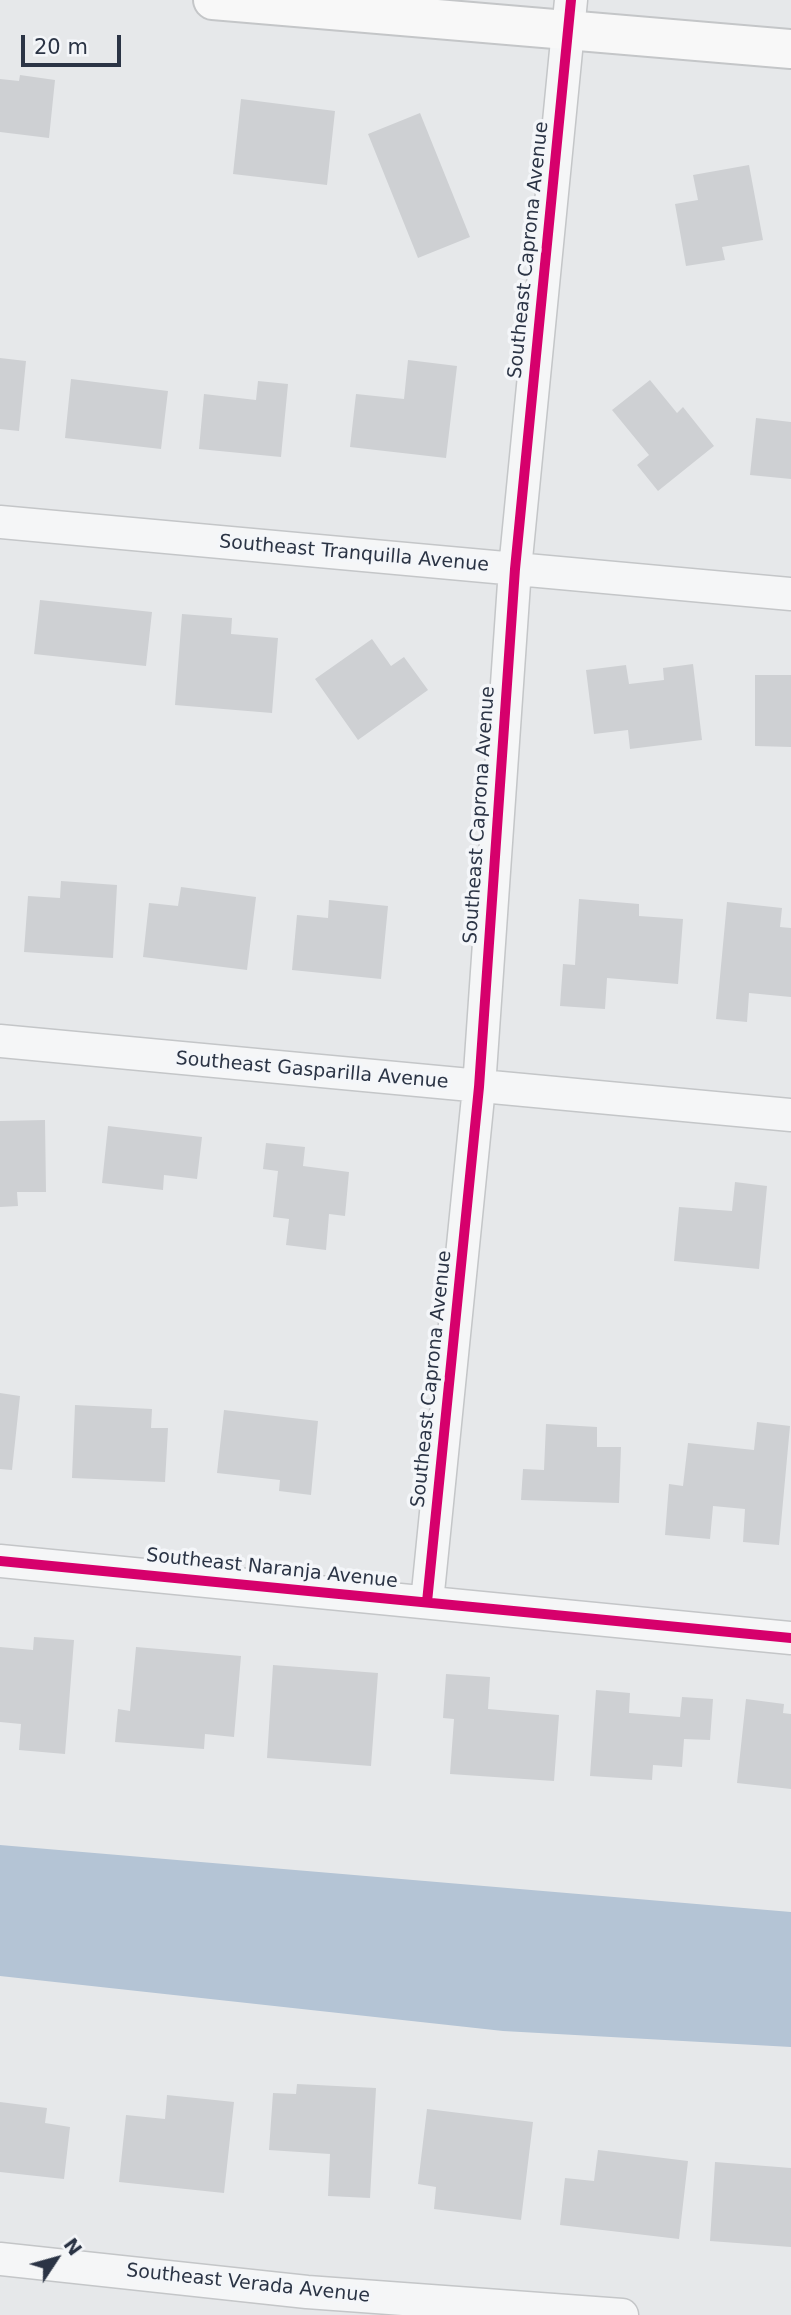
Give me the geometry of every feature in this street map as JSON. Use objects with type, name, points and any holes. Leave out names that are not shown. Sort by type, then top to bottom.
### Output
[{"type":"main road","points":[[213,0],[569,15],[791,49]]},
{"type":"street","name":"Southeast Caprona Avenue","points":[[427,1602],[479,1087],[515,569],[569,15]]},
{"type":"street","name":"Southeast Tranquilla Avenue","points":[[0,522],[791,594]]},
{"type":"street","name":"Southeast Gasparilla Avenue","points":[[0,1041],[791,1115]]},
{"type":"street","name":"Southeast Naranja Avenue","points":[[0,1561],[791,1638]]},
{"type":"street","name":"Southeast Verada Avenue","points":[[0,2259],[307,2292],[622,2315]]},
{"type":"water","points":[[0,1845],[791,1912],[791,2047],[503,2031],[0,1976]]},
{"type":"building","points":[[20,75],[55,80],[49,138],[0,132],[0,79],[19,81]]},
{"type":"building","points":[[241,99],[335,111],[327,185],[233,174]]},
{"type":"building","points":[[420,113],[470,237],[418,258],[368,134]]},
{"type":"building","points":[[749,165],[763,240],[722,247],[725,260],[686,266],[675,204],[698,200],[693,175]]},
{"type":"building","points":[[0,358],[26,361],[19,431],[0,429]]},
{"type":"building","points":[[408,360],[457,366],[446,458],[350,447],[356,394],[404,399]]},
{"type":"building","points":[[71,379],[168,391],[161,449],[65,438]]},
{"type":"building","points":[[650,380],[677,413],[683,407],[714,446],[658,491],[637,465],[649,455],[612,410]]},
{"type":"building","points":[[258,381],[288,384],[281,457],[199,449],[204,394],[256,400]]},
{"type":"building","points":[[756,418],[791,422],[791,479],[750,475]]},
{"type":"building","points":[[40,600],[152,612],[146,666],[34,654]]},
{"type":"building","points":[[182,614],[232,618],[231,634],[278,638],[272,713],[175,705]]},
{"type":"building","points":[[372,639],[391,666],[404,657],[428,690],[358,740],[315,679]]},
{"type":"building","points":[[693,664],[702,740],[630,749],[628,730],[594,734],[586,670],[626,665],[629,684],[664,680],[663,668]]},
{"type":"building","points":[[755,675],[791,675],[791,747],[755,746]]},
{"type":"building","points":[[61,881],[117,885],[113,958],[24,952],[28,896],[60,898]]},
{"type":"building","points":[[181,887],[256,897],[247,970],[143,957],[149,903],[178,906]]},
{"type":"building","points":[[579,899],[639,904],[639,916],[683,919],[678,984],[607,978],[605,1009],[560,1006],[563,964],[575,965]]},
{"type":"building","points":[[329,900],[388,906],[381,979],[292,970],[297,915],[328,918]]},
{"type":"building","points":[[727,902],[782,908],[780,927],[791,928],[791,997],[749,993],[747,1022],[716,1019]]},
{"type":"building","points":[[45,1120],[46,1192],[17,1192],[18,1206],[0,1207],[0,1121]]},
{"type":"building","points":[[108,1126],[202,1137],[197,1179],[164,1175],[163,1190],[102,1183]]},
{"type":"building","points":[[266,1143],[305,1147],[303,1166],[349,1172],[345,1216],[329,1214],[326,1250],[286,1245],[289,1219],[273,1217],[278,1171],[263,1169]]},
{"type":"building","points":[[735,1182],[767,1186],[759,1269],[674,1261],[679,1207],[732,1211]]},
{"type":"building","points":[[0,1393],[20,1396],[12,1470],[0,1469]]},
{"type":"building","points":[[75,1405],[152,1409],[151,1428],[168,1428],[165,1482],[72,1478]]},
{"type":"building","points":[[224,1410],[318,1421],[311,1495],[279,1491],[280,1480],[217,1473]]},
{"type":"building","points":[[757,1422],[790,1426],[779,1545],[743,1542],[745,1509],[713,1506],[710,1539],[665,1535],[669,1484],[683,1486],[688,1443],[754,1450]]},
{"type":"building","points":[[546,1424],[597,1427],[597,1447],[621,1447],[619,1503],[521,1500],[523,1469],[544,1470]]},
{"type":"building","points":[[34,1637],[74,1640],[65,1754],[19,1750],[21,1724],[0,1722],[0,1647],[33,1650]]},
{"type":"building","points":[[136,1647],[241,1656],[234,1737],[205,1734],[204,1749],[115,1742],[118,1709],[130,1711]]},
{"type":"building","points":[[273,1665],[378,1673],[371,1766],[267,1758]]},
{"type":"building","points":[[446,1674],[490,1677],[488,1709],[559,1715],[554,1781],[450,1774],[454,1719],[443,1718]]},
{"type":"building","points":[[596,1690],[630,1693],[629,1713],[680,1717],[682,1697],[713,1699],[710,1740],[684,1739],[682,1767],[653,1765],[652,1780],[590,1776]]},
{"type":"building","points":[[746,1699],[784,1704],[783,1713],[791,1714],[791,1789],[737,1783]]},
{"type":"building","points":[[297,2084],[376,2088],[370,2198],[328,2196],[330,2154],[269,2150],[273,2093],[296,2094]]},
{"type":"building","points":[[167,2095],[234,2102],[224,2193],[119,2182],[126,2115],[165,2119]]},
{"type":"building","points":[[0,2102],[47,2108],[45,2123],[70,2127],[64,2179],[0,2172]]},
{"type":"building","points":[[427,2109],[533,2122],[521,2220],[434,2209],[436,2187],[418,2184]]},
{"type":"building","points":[[598,2150],[688,2161],[679,2239],[560,2225],[565,2178],[594,2181]]},
{"type":"building","points":[[715,2162],[791,2168],[791,2247],[710,2241]]},
{"type":"cycle path","points":[[427,1602],[479,1087],[515,569],[571,0]]},
{"type":"cycle path","points":[[0,1561],[791,1638]]}]
